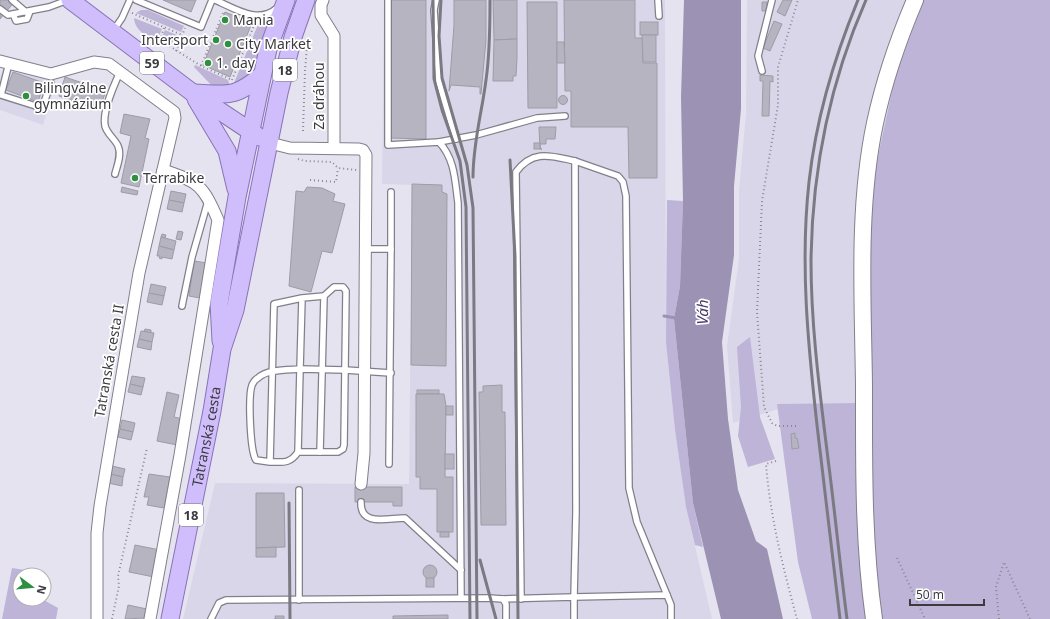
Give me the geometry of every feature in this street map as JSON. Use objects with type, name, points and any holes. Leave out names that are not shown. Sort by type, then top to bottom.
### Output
[{"type":"main road","name":"59","points":[[69,0],[193,93],[250,133]]},
{"type":"main road","name":"18","points":[[250,133],[262,75],[276,22],[286,0]]},
{"type":"main road","name":"18","points":[[270,142],[287,61],[306,0]]},
{"type":"main road","points":[[193,93],[233,94],[248,87],[262,75]]},
{"type":"main road","points":[[193,93],[227,151],[234,174],[237,197]]},
{"type":"main road","points":[[250,133],[270,142]]},
{"type":"main road","name":"Tatranská cesta","points":[[222,349],[219,303],[237,197],[250,133]]},
{"type":"main road","name":"Tatranská cesta","points":[[170,619],[210,418],[222,349],[235,310],[270,142]]},
{"type":"street","name":"Za dráhou","points":[[323,0],[321,5],[321,15],[334,36],[334,148]]},
{"type":"street","points":[[874,619],[866,545],[863,240],[868,166],[875,123],[886,82],[914,0]]},
{"type":"street","points":[[5,62],[51,74],[101,61],[120,71]]},
{"type":"street","name":"Tatranská cesta II","points":[[97,619],[97,533],[100,506],[139,273],[175,118],[174,112],[120,71]]},
{"type":"street","points":[[270,142],[290,148],[359,149],[363,150],[366,155],[364,453],[361,485]]},
{"type":"street","points":[[150,619],[180,455],[218,220],[202,188],[189,178],[163,170]]},
{"type":"lane","points":[[12,0],[28,11]]},
{"type":"lane","points":[[0,9],[8,15],[49,7],[69,0]]},
{"type":"lane","points":[[112,32],[127,9],[130,0]]},
{"type":"lane","points":[[136,0],[201,27],[214,0],[251,15],[259,16],[272,12],[286,0]]},
{"type":"lane","points":[[388,0],[388,145],[439,142],[537,118],[565,116]]},
{"type":"lane","points":[[436,0],[434,10],[439,82],[456,139]]},
{"type":"lane","points":[[658,0],[659,16]]},
{"type":"lane","points":[[762,71],[758,56],[772,0]]},
{"type":"lane","points":[[5,62],[1,95],[42,108],[50,83]]},
{"type":"lane","points":[[114,174],[120,154],[118,146],[109,135],[105,121],[114,86],[120,71]]},
{"type":"lane","points":[[439,142],[448,151],[454,170],[458,203],[461,598]]},
{"type":"lane","points":[[521,599],[516,172],[522,164],[532,158],[554,156],[575,161],[618,176],[623,182],[626,196],[628,488],[637,522],[671,605],[671,619]]},
{"type":"lane","points":[[574,619],[576,512],[575,161]]},
{"type":"lane","points":[[389,464],[391,373],[391,192]]},
{"type":"lane","points":[[182,306],[192,258],[208,199]]},
{"type":"lane","points":[[366,249],[391,249]]},
{"type":"lane","points":[[270,462],[274,304],[302,298],[324,296],[334,287],[345,289],[343,449],[338,452],[298,452]]},
{"type":"lane","points":[[320,452],[324,296]]},
{"type":"lane","points":[[302,298],[300,369],[298,452],[293,460],[287,462],[256,460],[253,455],[251,430],[252,385],[258,377],[272,372],[300,369],[391,373]]},
{"type":"lane","points":[[299,490],[299,600]]},
{"type":"lane","points":[[361,502],[361,511],[368,519],[405,518],[460,570]]},
{"type":"lane","points":[[210,619],[219,603],[226,600],[461,598],[521,599],[666,595]]},
{"type":"lane","points":[[503,599],[506,604],[506,619]]},
{"type":"path","points":[[796,426],[777,426],[772,423],[764,407],[757,312],[762,201],[778,105],[778,67],[798,0]]},
{"type":"path","points":[[201,66],[226,4]]},
{"type":"path","points":[[127,9],[135,15],[182,35]]},
{"type":"path","points":[[233,84],[232,80],[255,23],[249,21]]},
{"type":"path","points":[[176,51],[186,26]]},
{"type":"path","points":[[164,28],[160,40],[201,66],[232,80]]},
{"type":"path","points":[[303,131],[309,32]]},
{"type":"path","points":[[310,180],[336,182],[338,168]]},
{"type":"path","points":[[112,619],[119,586],[118,576],[147,448]]},
{"type":"path","points":[[776,461],[766,464],[768,484],[782,564],[797,619]]},
{"type":"path","points":[[897,558],[925,619]]},
{"type":"path","points":[[999,619],[996,587],[1004,562],[1030,619]]},
{"type":"shaded area","points":[[384,0],[665,0],[666,342],[675,430],[686,507],[712,619],[183,619],[215,483],[409,484],[412,185],[382,184]]},
{"type":"shaded area","points":[[747,0],[931,0],[870,407],[782,408],[733,423],[727,346],[739,259],[739,190],[746,113]]},
{"type":"shaded area","points":[[924,0],[1050,0],[1050,619],[812,619],[798,562],[777,404],[864,403],[871,189],[896,73]]},
{"type":"shaded area","points":[[141,10],[148,10],[184,26],[181,32],[136,13]]},
{"type":"shaded area","points":[[134,18],[162,29],[157,40],[145,35],[139,30],[136,26]]},
{"type":"shaded area","points":[[269,18],[252,74],[236,88],[234,83],[259,22]]},
{"type":"shaded area","points":[[165,30],[179,36],[175,46],[162,37]]},
{"type":"shaded area","points":[[195,65],[228,80],[231,90],[213,87],[194,67]]},
{"type":"shaded area","name":"Bilingválne gymnázium","points":[[4,66],[56,82],[43,125],[0,110],[0,78]]},
{"type":"shaded area","points":[[667,200],[683,201],[680,286],[674,319],[693,503],[703,547],[695,545],[686,507],[675,430],[666,342]]},
{"type":"shaded area","points":[[750,337],[760,417],[775,459],[748,467],[738,436],[741,407],[737,347]]},
{"type":"shaded area","points":[[12,568],[12,607],[52,607],[52,605],[58,608],[56,619],[2,619]]},
{"type":"water","name":"Váh","points":[[684,0],[741,0],[741,109],[734,186],[734,255],[722,342],[728,419],[738,490],[756,541],[767,549],[783,619],[721,619],[693,503],[674,319],[680,286],[683,201],[681,97]]},
{"type":"building","points":[[0,0],[16,0],[0,19]]},
{"type":"building","points":[[163,0],[196,0],[191,12]]},
{"type":"building","points":[[390,0],[426,0],[426,139],[390,138]]},
{"type":"building","points":[[454,0],[486,0],[486,40],[481,94],[480,87],[451,85],[449,91],[454,25]]},
{"type":"building","points":[[493,0],[517,0],[517,39],[494,40]]},
{"type":"building","points":[[564,0],[635,0],[635,38],[643,38],[643,63],[657,63],[657,178],[629,178],[628,127],[571,127],[571,91],[565,91]]},
{"type":"building","points":[[783,0],[792,0],[785,16],[777,12]]},
{"type":"building","points":[[527,2],[557,2],[557,108],[528,108]]},
{"type":"building","points":[[762,2],[767,2],[766,11],[762,11]]},
{"type":"building","name":"City Market","points":[[225,12],[252,23],[230,77],[203,65]]},
{"type":"building","points":[[774,21],[782,24],[770,51],[763,48]]},
{"type":"building","points":[[640,22],[658,22],[658,35],[640,35]]},
{"type":"building","points":[[642,35],[656,35],[656,62],[643,62]]},
{"type":"building","points":[[517,39],[516,76],[513,76],[513,81],[493,81],[494,40]]},
{"type":"building","points":[[557,42],[564,42],[565,63],[557,63]]},
{"type":"building","points":[[13,72],[44,83],[38,102],[6,90]]},
{"type":"building","points":[[760,75],[773,76],[773,82],[770,81],[769,116],[762,116],[763,81],[760,81]]},
{"type":"building","points":[[65,77],[106,91],[99,110],[59,96]]},
{"type":"building","points":[[563,95],[568,100],[563,105],[558,100]]},
{"type":"building","points":[[124,114],[150,119],[145,138],[149,139],[139,187],[121,183],[131,136],[120,133]]},
{"type":"building","points":[[539,127],[556,127],[555,139],[546,139],[546,144],[540,144],[540,148],[542,149],[540,149]]},
{"type":"building","points":[[534,143],[540,143],[540,149],[534,149]]},
{"type":"building","points":[[412,184],[442,185],[442,192],[447,194],[446,366],[411,365]]},
{"type":"building","points":[[122,187],[138,191],[137,195],[121,192]]},
{"type":"building","points":[[307,187],[322,188],[335,194],[333,201],[345,204],[332,253],[322,251],[311,292],[289,286],[296,191],[304,192]]},
{"type":"building","points":[[171,191],[186,194],[184,203],[169,200]]},
{"type":"building","points":[[169,200],[184,203],[182,212],[167,209]]},
{"type":"building","points":[[178,231],[183,232],[181,240],[176,239]]},
{"type":"building","points":[[162,234],[166,235],[165,238],[161,237]]},
{"type":"building","points":[[161,237],[176,241],[174,250],[159,246]]},
{"type":"building","points":[[159,246],[174,250],[172,259],[162,257],[162,259],[159,258],[160,256],[157,256]]},
{"type":"building","points":[[194,261],[207,263],[205,299],[189,296]]},
{"type":"building","points":[[151,284],[166,287],[164,296],[149,293]]},
{"type":"building","points":[[149,293],[164,296],[162,305],[147,302]]},
{"type":"building","points":[[145,329],[151,330],[151,333],[144,331]]},
{"type":"building","points":[[141,331],[154,333],[152,342],[139,339]]},
{"type":"building","points":[[139,339],[152,342],[151,350],[137,347]]},
{"type":"building","points":[[132,376],[145,378],[143,387],[130,384]]},
{"type":"building","points":[[130,384],[143,387],[141,395],[128,392]]},
{"type":"building","points":[[502,385],[502,412],[505,412],[506,525],[481,525],[479,392],[483,392],[483,386]]},
{"type":"building","points":[[417,390],[439,390],[439,394],[417,394]]},
{"type":"building","points":[[167,392],[179,395],[174,417],[183,419],[177,445],[157,441]]},
{"type":"building","points":[[416,394],[444,394],[446,406],[445,477],[453,477],[453,532],[437,532],[437,489],[420,489],[420,477],[416,477]]},
{"type":"building","points":[[446,406],[453,406],[453,415],[446,415]]},
{"type":"building","points":[[122,420],[135,423],[133,432],[120,429]]},
{"type":"building","points":[[120,429],[133,432],[131,440],[118,437]]},
{"type":"building","points":[[795,433],[795,438],[797,438],[799,448],[792,449],[791,434]]},
{"type":"building","points":[[445,454],[454,454],[454,469],[445,469]]},
{"type":"building","points":[[112,466],[125,469],[123,477],[110,474]]},
{"type":"building","points":[[110,474],[123,477],[122,486],[108,483]]},
{"type":"building","points":[[149,474],[170,477],[164,508],[147,505],[149,497],[144,497]]},
{"type":"building","points":[[355,487],[402,487],[402,506],[393,506],[393,502],[355,502]]},
{"type":"building","points":[[256,493],[284,493],[285,547],[256,548]]},
{"type":"building","points":[[440,532],[449,532],[449,537],[440,537]]},
{"type":"building","points":[[135,545],[160,550],[154,577],[129,572]]},
{"type":"building","points":[[276,547],[276,557],[256,557],[256,548]]},
{"type":"building","points":[[430,565],[435,567],[437,572],[435,577],[430,579],[425,577],[423,572],[425,567]]},
{"type":"building","points":[[426,578],[434,578],[434,587],[426,587]]},
{"type":"building","points":[[128,605],[147,609],[145,618],[125,619]]},
{"type":"building","points":[[448,615],[448,619],[393,619],[393,616]]},
{"type":"building","points":[[275,616],[284,616],[284,619],[276,619]]},
{"type":"waterway","points":[[664,316],[676,318]]},
{"type":"railway","points":[[433,0],[434,79],[442,110],[460,161],[466,207],[470,619]]},
{"type":"railway","points":[[441,0],[439,36],[442,78],[467,165],[473,208],[477,619]]},
{"type":"railway","points":[[473,177],[476,140],[488,60],[490,0]]},
{"type":"railway","points":[[840,619],[817,425],[808,334],[805,243],[809,182],[821,112],[841,44],[858,0]]},
{"type":"railway","points":[[847,619],[816,360],[811,286],[812,228],[819,161],[825,128],[842,63],[866,0]]},
{"type":"railway","points":[[510,160],[515,256],[518,619]]},
{"type":"railway","points":[[289,503],[290,619]]},
{"type":"railway","points":[[480,560],[496,619]]},
{"type":"place","name":"Mania","points":[[225,20]]},
{"type":"place","name":"Intersport","points":[[216,40]]},
{"type":"place","name":"City Market","points":[[228,44]]},
{"type":"place","name":"1. day","points":[[208,63]]},
{"type":"place","name":"Bilingválne gymnázium","points":[[26,96]]},
{"type":"place","name":"Terrabike","points":[[135,178]]}]
